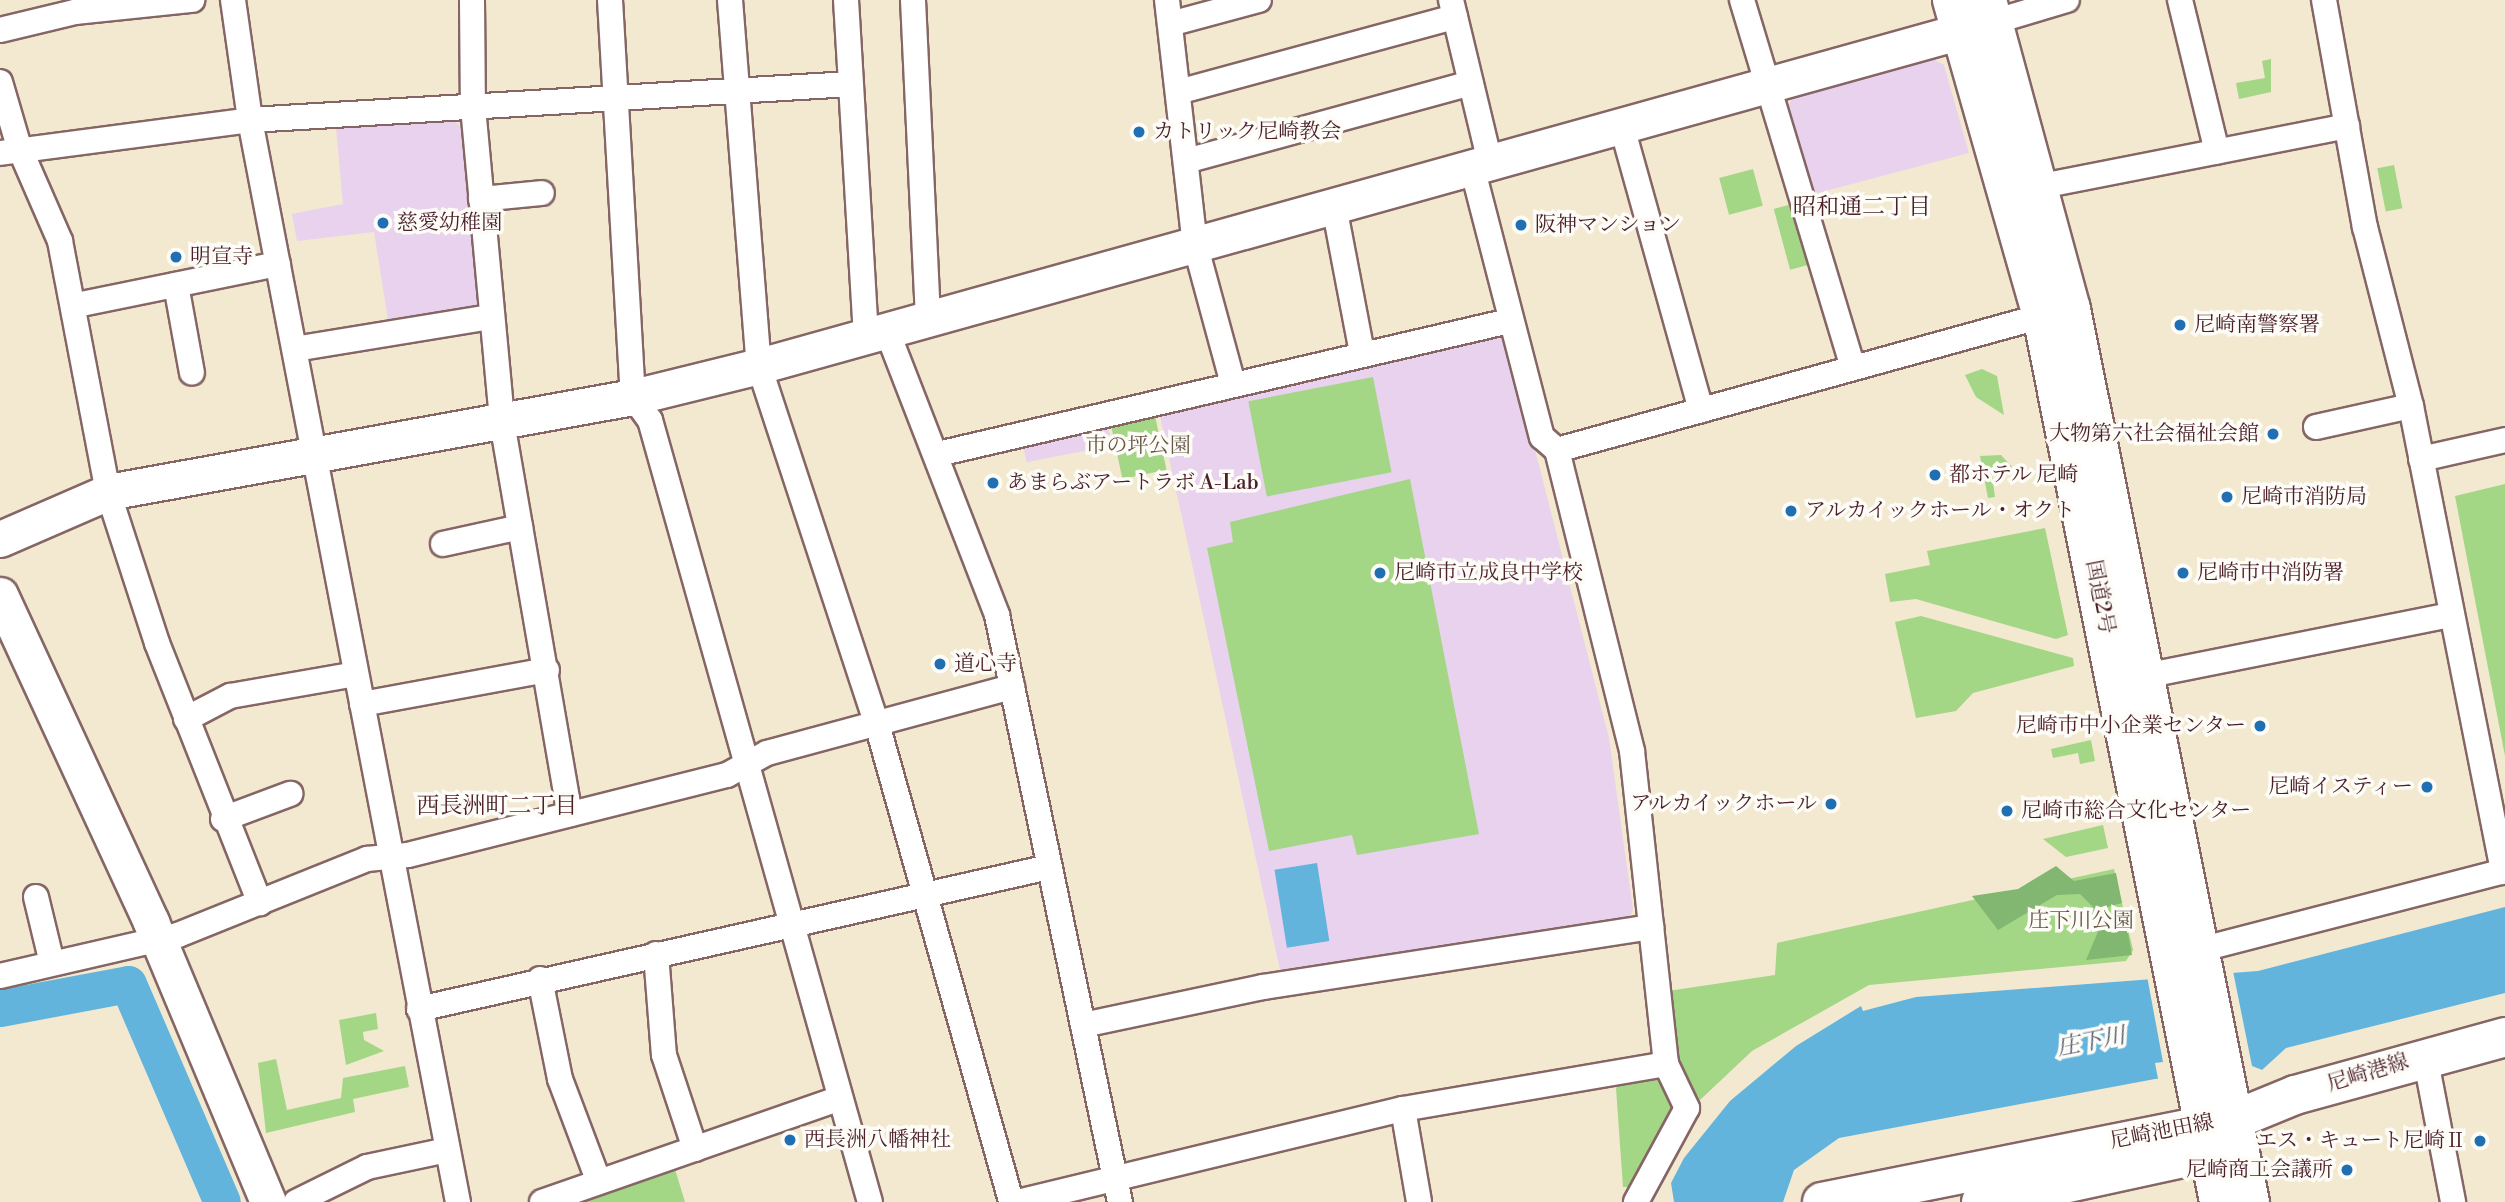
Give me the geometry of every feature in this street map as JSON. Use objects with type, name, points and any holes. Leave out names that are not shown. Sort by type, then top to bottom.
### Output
[{"type":"main road","name":"国道2号","points":[[1973,13],[2042,186],[2057,313],[2192,963]]},
{"type":"main road","name":"国道2号","points":[[1973,13],[2057,313],[2145,676],[2214,1116],[2219,1202]]},
{"type":"main road","name":"尼崎港線","points":[[2214,1116],[2425,1056],[2505,1037]]},
{"type":"main road","name":"国道2号","points":[[2214,1116],[2250,1202]]},
{"type":"main road","name":"尼崎池田線","points":[[1981,1202],[2021,1198],[2214,1116]]},
{"type":"main road","name":"尼崎池田線","points":[[1822,1202],[2214,1116]]},
{"type":"street","points":[[0,30],[75,6],[192,0]]},
{"type":"street","points":[[233,0],[250,120],[316,456],[389,857],[458,1202]]},
{"type":"street","points":[[472,0],[473,107],[502,422],[570,814]]},
{"type":"street","points":[[610,0],[633,397],[650,421],[838,1099],[870,1202]]},
{"type":"street","points":[[730,0],[735,90],[759,366],[877,724],[923,898],[1011,1202]]},
{"type":"street","points":[[846,0],[850,84],[876,334],[938,454],[997,615],[1118,1191]]},
{"type":"street","points":[[913,0],[928,318]]},
{"type":"street","points":[[1233,384],[1195,244],[1169,12],[1259,0]]},
{"type":"street","points":[[1742,0],[1772,84],[1853,368]]},
{"type":"street","points":[[0,539],[108,492],[633,397],[759,366],[1772,84],[1973,13],[2067,0]]},
{"type":"street","points":[[2180,0],[2217,152]]},
{"type":"street","points":[[2192,963],[2504,872],[2411,406],[2365,227],[2324,0]]},
{"type":"street","points":[[1178,92],[1453,9],[1471,83],[1481,165],[1509,321],[1542,437],[1557,450],[1632,751],[1666,1064],[1687,1108],[1636,1202]]},
{"type":"street","points":[[0,82],[9,150],[60,241],[76,305],[108,492],[186,719],[223,818],[260,903]]},
{"type":"street","points":[[1186,161],[1471,83]]},
{"type":"street","points":[[9,150],[250,120],[850,84]]},
{"type":"street","points":[[2042,186],[2347,126]]},
{"type":"street","points":[[1622,127],[1700,410]]},
{"type":"street","points":[[481,199],[542,193]]},
{"type":"street","points":[[1334,206],[1362,353]]},
{"type":"street","points":[[76,305],[278,264]]},
{"type":"street","points":[[176,285],[192,373]]},
{"type":"street","points":[[1557,450],[2057,313]]},
{"type":"street","points":[[295,349],[491,317]]},
{"type":"street","points":[[938,454],[1362,353],[1509,321]]},
{"type":"street","points":[[2316,427],[2411,406]]},
{"type":"street","points":[[2421,459],[2505,440]]},
{"type":"street","points":[[443,544],[520,527]]},
{"type":"street","points":[[0,595],[158,940],[268,1202]]},
{"type":"street","points":[[2145,676],[2451,615]]},
{"type":"street","points":[[362,704],[547,670]]},
{"type":"street","points":[[186,719],[230,696],[356,674]]},
{"type":"street","points":[[0,976],[158,940],[260,903],[367,859],[389,857],[570,814],[747,765],[767,753],[1012,687]]},
{"type":"street","points":[[223,818],[290,794]]},
{"type":"street","points":[[419,1009],[540,979],[790,923],[923,898],[1049,867]]},
{"type":"street","points":[[36,897],[52,963]]},
{"type":"street","points":[[1083,1025],[1263,987],[1651,927]]},
{"type":"street","points":[[656,954],[664,1055],[695,1149]]},
{"type":"street","points":[[540,979],[560,1079],[599,1182]]},
{"type":"street","points":[[2425,1056],[2453,1202]]},
{"type":"street","points":[[1018,1202],[1118,1191],[1403,1109],[1666,1064]]},
{"type":"street","points":[[542,1202],[838,1099]]},
{"type":"street","points":[[1403,1109],[1419,1202]]},
{"type":"street","points":[[296,1202],[367,1167],[447,1150]]},
{"type":"shaded area","points":[[1933,59],[1944,65],[1969,153],[1814,194],[1789,105],[1793,96]]},
{"type":"shaded area","name":"慈愛幼稚園","points":[[453,120],[464,130],[480,313],[389,326],[374,232],[297,241],[292,214],[343,204],[336,128]]},
{"type":"shaded area","name":"尼崎市立成良中学校","points":[[1505,333],[1609,738],[1633,910],[1628,922],[1280,970],[1158,407]]},
{"type":"shaded area","points":[[1107,421],[1112,446],[1026,462],[1022,438]]},
{"type":"green space","points":[[2271,59],[2271,92],[2239,99],[2236,83],[2265,78],[2262,61]]},
{"type":"green space","points":[[2394,165],[2402,208],[2386,211],[2377,168]]},
{"type":"green space","points":[[1753,169],[1763,206],[1729,215],[1719,178]]},
{"type":"green space","points":[[1796,203],[1812,264],[1790,270],[1774,209]]},
{"type":"green space","points":[[1982,369],[1997,376],[2004,415],[1976,397],[1965,375]]},
{"type":"green space","points":[[1373,377],[1392,472],[1267,496],[1248,401]]},
{"type":"green space","name":"市の坪公園","points":[[1154,411],[1166,470],[1122,479],[1110,420]]},
{"type":"green space","points":[[2001,455],[2015,470],[1992,475],[1995,497],[1988,498],[1980,456]]},
{"type":"green space","points":[[1410,479],[1479,834],[1357,855],[1352,835],[1269,851],[1207,548],[1233,542],[1230,522]]},
{"type":"green space","points":[[2505,484],[2505,756],[2455,496]]},
{"type":"green space","points":[[2045,528],[2068,635],[2056,639],[1916,599],[1890,602],[1885,574],[1930,565],[1927,551]]},
{"type":"green space","points":[[1921,616],[2073,658],[2074,666],[1973,693],[1956,711],[1916,718],[1895,622]]},
{"type":"green space","points":[[2091,740],[2095,761],[2080,764],[2078,753],[2053,758],[2051,749]]},
{"type":"green space","points":[[2103,825],[2108,848],[2066,857],[2043,839]]},
{"type":"green space","points":[[2056,866],[2074,881],[2116,873],[2122,903],[2096,910],[2080,894],[2057,895],[1998,930],[1972,896],[2018,889]]},
{"type":"green space","name":"庄下川公園","points":[[2114,869],[2133,950],[2126,961],[1869,985],[1752,1051],[1700,1100],[1675,1065],[1668,991],[1775,975],[1777,943]]},
{"type":"green space","points":[[2126,923],[2132,955],[2086,960],[2100,927]]},
{"type":"green space","points":[[376,1013],[378,1029],[363,1032],[364,1040],[384,1051],[346,1065],[339,1020]]},
{"type":"green space","points":[[276,1059],[287,1110],[341,1098],[343,1078],[405,1066],[409,1087],[353,1099],[355,1112],[266,1133],[258,1063]]},
{"type":"green space","points":[[1661,1072],[1675,1113],[1635,1187],[1623,1187],[1616,1088],[1627,1077]]},
{"type":"green space","points":[[674,1166],[685,1202],[572,1202]]},
{"type":"water","points":[[1317,863],[1329,941],[1287,948],[1275,870]]},
{"type":"water","name":"庄下川","points":[[2505,907],[2505,993],[2286,1048],[2262,1070],[2155,1079],[1839,1138],[1794,1170],[1783,1202],[1674,1202],[1671,1183],[1684,1158],[1730,1101],[1796,1046],[1861,1006],[1863,1011],[1916,997],[2258,971]]},
{"type":"pier","points":[[2232,966],[2252,1066],[2265,1071],[2159,1084],[2155,1063],[2163,1062],[2147,976]]},
{"type":"waterway","points":[[0,1008],[128,984],[222,1202]]},
{"type":"place","name":"カトリック尼崎教会","points":[[1139,132]]},
{"type":"place","name":"慈愛幼稚園","points":[[383,223]]},
{"type":"place","name":"阪神マンション","points":[[1521,225]]},
{"type":"place","name":"明宣寺","points":[[176,257]]},
{"type":"place","name":"尼崎南警察署","points":[[2180,325]]},
{"type":"place","name":"大物第六社会福祉会館","points":[[2273,434]]},
{"type":"place","name":"都ホテル 尼崎","points":[[1935,475]]},
{"type":"place","name":"あまらぶアートラボ A-Lab","points":[[993,483]]},
{"type":"place","name":"尼崎市消防局","points":[[2227,497]]},
{"type":"place","name":"アルカイックホール・オクト","points":[[1791,511]]},
{"type":"place","name":"尼崎市立成良中学校","points":[[1380,573]]},
{"type":"place","name":"尼崎市中消防署","points":[[2183,573]]},
{"type":"place","name":"道心寺","points":[[940,664]]},
{"type":"place","name":"尼崎市中小企業センター","points":[[2260,726]]},
{"type":"place","name":"尼崎イスティー","points":[[2427,787]]},
{"type":"place","name":"アルカイックホール","points":[[1831,804]]},
{"type":"place","name":"尼崎市総合文化センター","points":[[2007,811]]},
{"type":"place","name":"西長洲八幡神社","points":[[790,1140]]},
{"type":"place","name":"エス・キュート尼崎Ⅱ","points":[[2480,1141]]},
{"type":"place","name":"尼崎商工会議所","points":[[2347,1170]]},
{"type":"district","name":"昭和通二丁目","points":[[1862,207]]},
{"type":"district","name":"西長洲町二丁目","points":[[497,806]]}]
